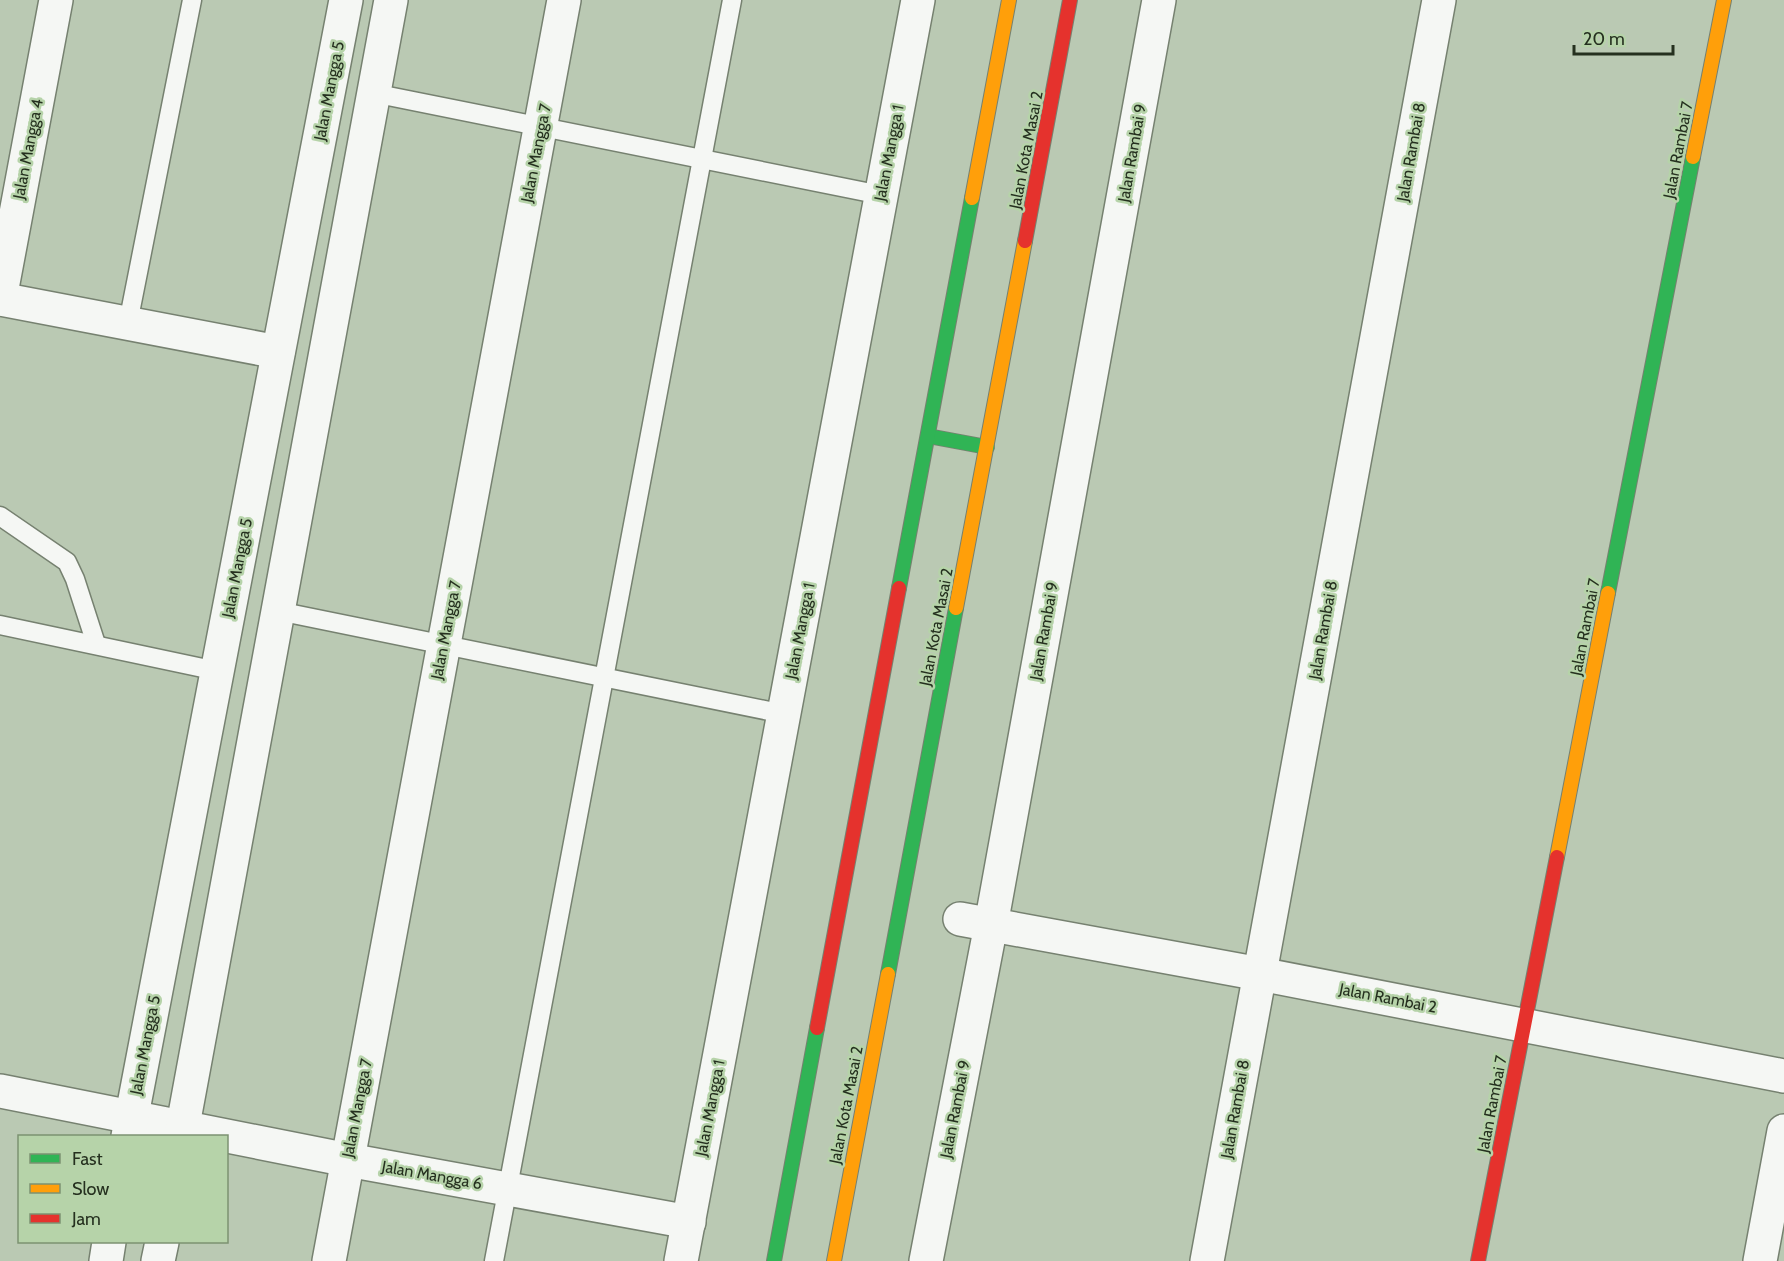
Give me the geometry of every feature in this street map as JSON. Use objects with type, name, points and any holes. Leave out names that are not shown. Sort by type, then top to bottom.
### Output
[{"type":"main road","points":[[774,1261],[1009,0]]},
{"type":"main road","name":"Jalan Kota Masai 2","points":[[834,1261],[1070,0]]},
{"type":"main road","name":"Jalan Rambai 7","points":[[1478,1261],[1724,0]]},
{"type":"main road","points":[[928,436],[987,447]]},
{"type":"street","name":"Jalan Mangga 4","points":[[0,299],[56,0]]},
{"type":"street","name":"Jalan Mangga 5","points":[[130,1127],[346,0]]},
{"type":"street","points":[[182,1132],[391,0]]},
{"type":"street","name":"Jalan Mangga 7","points":[[329,1261],[564,0]]},
{"type":"street","name":"Jalan Mangga 1","points":[[681,1261],[918,0]]},
{"type":"street","name":"Jalan Rambai 9","points":[[926,1261],[976,922],[1159,0]]},
{"type":"street","name":"Jalan Rambai 8","points":[[1207,1261],[1439,0]]},
{"type":"street","points":[[0,299],[278,352]]},
{"type":"street","name":"Jalan Rambai 2","points":[[976,922],[1260,974],[1784,1076]]},
{"type":"street","name":"Jalan Mangga 6","points":[[0,1091],[130,1127],[200,1135]]},
{"type":"street","points":[[1760,1261],[1784,1131]]},
{"type":"street","name":"Jalan Mangga 6","points":[[228,1140],[689,1222]]},
{"type":"street","points":[[106,1261],[109,1243]]},
{"type":"street","points":[[158,1261],[162,1243]]},
{"type":"lane","points":[[128,323],[192,0]]},
{"type":"lane","points":[[494,1261],[732,0]]},
{"type":"lane","points":[[374,93],[881,195]]},
{"type":"lane","points":[[0,516],[67,562],[75,579],[96,644]]},
{"type":"lane","points":[[278,611],[784,714]]},
{"type":"lane","points":[[0,625],[217,671]]},
{"type":"traffic: fast","points":[[1608,593],[1693,157]]},
{"type":"traffic: fast","points":[[899,588],[972,198]]},
{"type":"traffic: fast","points":[[928,436],[987,447]]},
{"type":"traffic: fast","points":[[888,974],[956,608]]},
{"type":"traffic: fast","points":[[774,1261],[817,1028]]},
{"type":"traffic: slow","points":[[972,198],[1009,0]]},
{"type":"traffic: slow","points":[[1693,157],[1724,0]]},
{"type":"traffic: slow","points":[[956,608],[1025,241]]},
{"type":"traffic: slow","points":[[1557,857],[1608,593]]},
{"type":"traffic: slow","points":[[834,1261],[888,974]]},
{"type":"traffic: jam","points":[[1025,241],[1070,0]]},
{"type":"traffic: jam","points":[[817,1028],[899,588]]},
{"type":"traffic: jam","points":[[1478,1261],[1557,857]]}]
